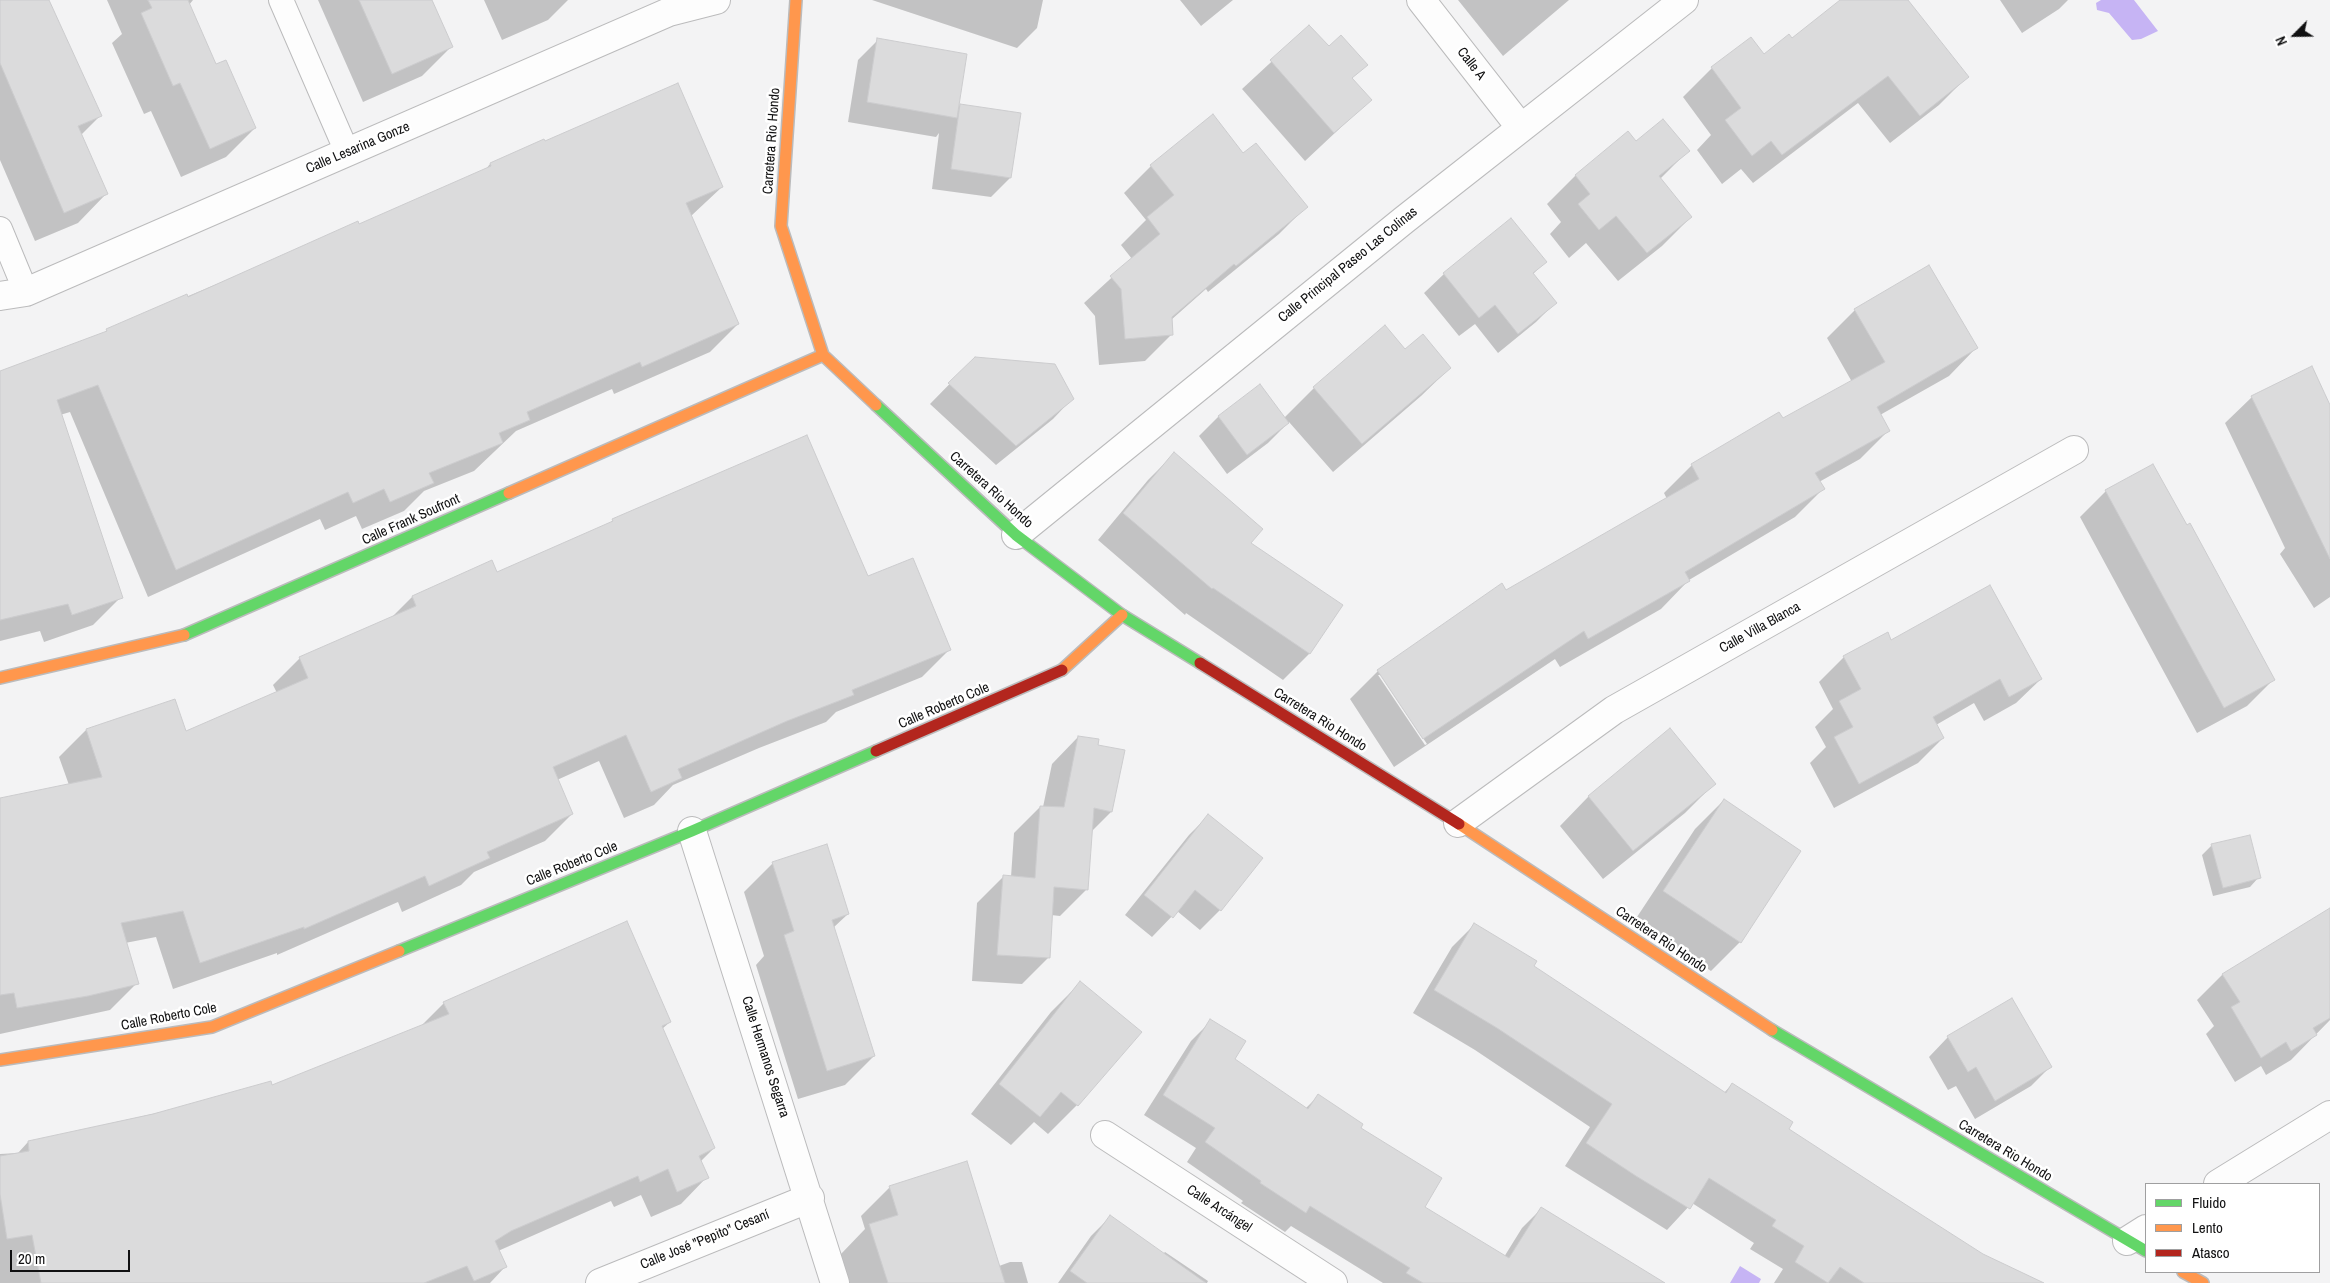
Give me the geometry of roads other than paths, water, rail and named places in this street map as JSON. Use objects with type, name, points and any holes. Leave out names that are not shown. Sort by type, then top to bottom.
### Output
[{"type":"street","name":"Calle Lesarina Gonze","points":[[13,294],[347,152],[666,6],[716,0]]},
{"type":"street","name":"Carretera Rio Hondo","points":[[796,0],[781,226],[823,355],[1016,535],[1122,615],[1458,823],[1744,1013],[2140,1240]]},
{"type":"street","name":"Calle A","points":[[1420,0],[1521,128]]},
{"type":"street","name":"Calle Principal Paseo Las Colinas","points":[[1016,535],[1404,220],[1684,0]]},
{"type":"street","name":"Calle Frank Soufront","points":[[0,678],[184,635],[823,355]]},
{"type":"street","name":"Calle Villa Blanca","points":[[1458,823],[1614,710],[2074,450]]},
{"type":"street","name":"Calle Roberto Cole","points":[[0,1060],[212,1027],[692,831],[1061,671],[1122,615]]},
{"type":"street","name":"Calle Hermanos Segarra","points":[[692,831],[810,1198],[835,1283]]},
{"type":"street","points":[[2220,1183],[2330,1116]]},
{"type":"street","name":"Calle Arcángel","points":[[1105,1135],[1333,1283]]},
{"type":"street","name":"Calle José \"Pepito\" Cesaní","points":[[600,1283],[810,1198]]},
{"type":"street","points":[[2185,1273],[2203,1283]]},
{"type":"lane","points":[[281,0],[347,152]]},
{"type":"lane","points":[[0,229],[13,294]]}]
